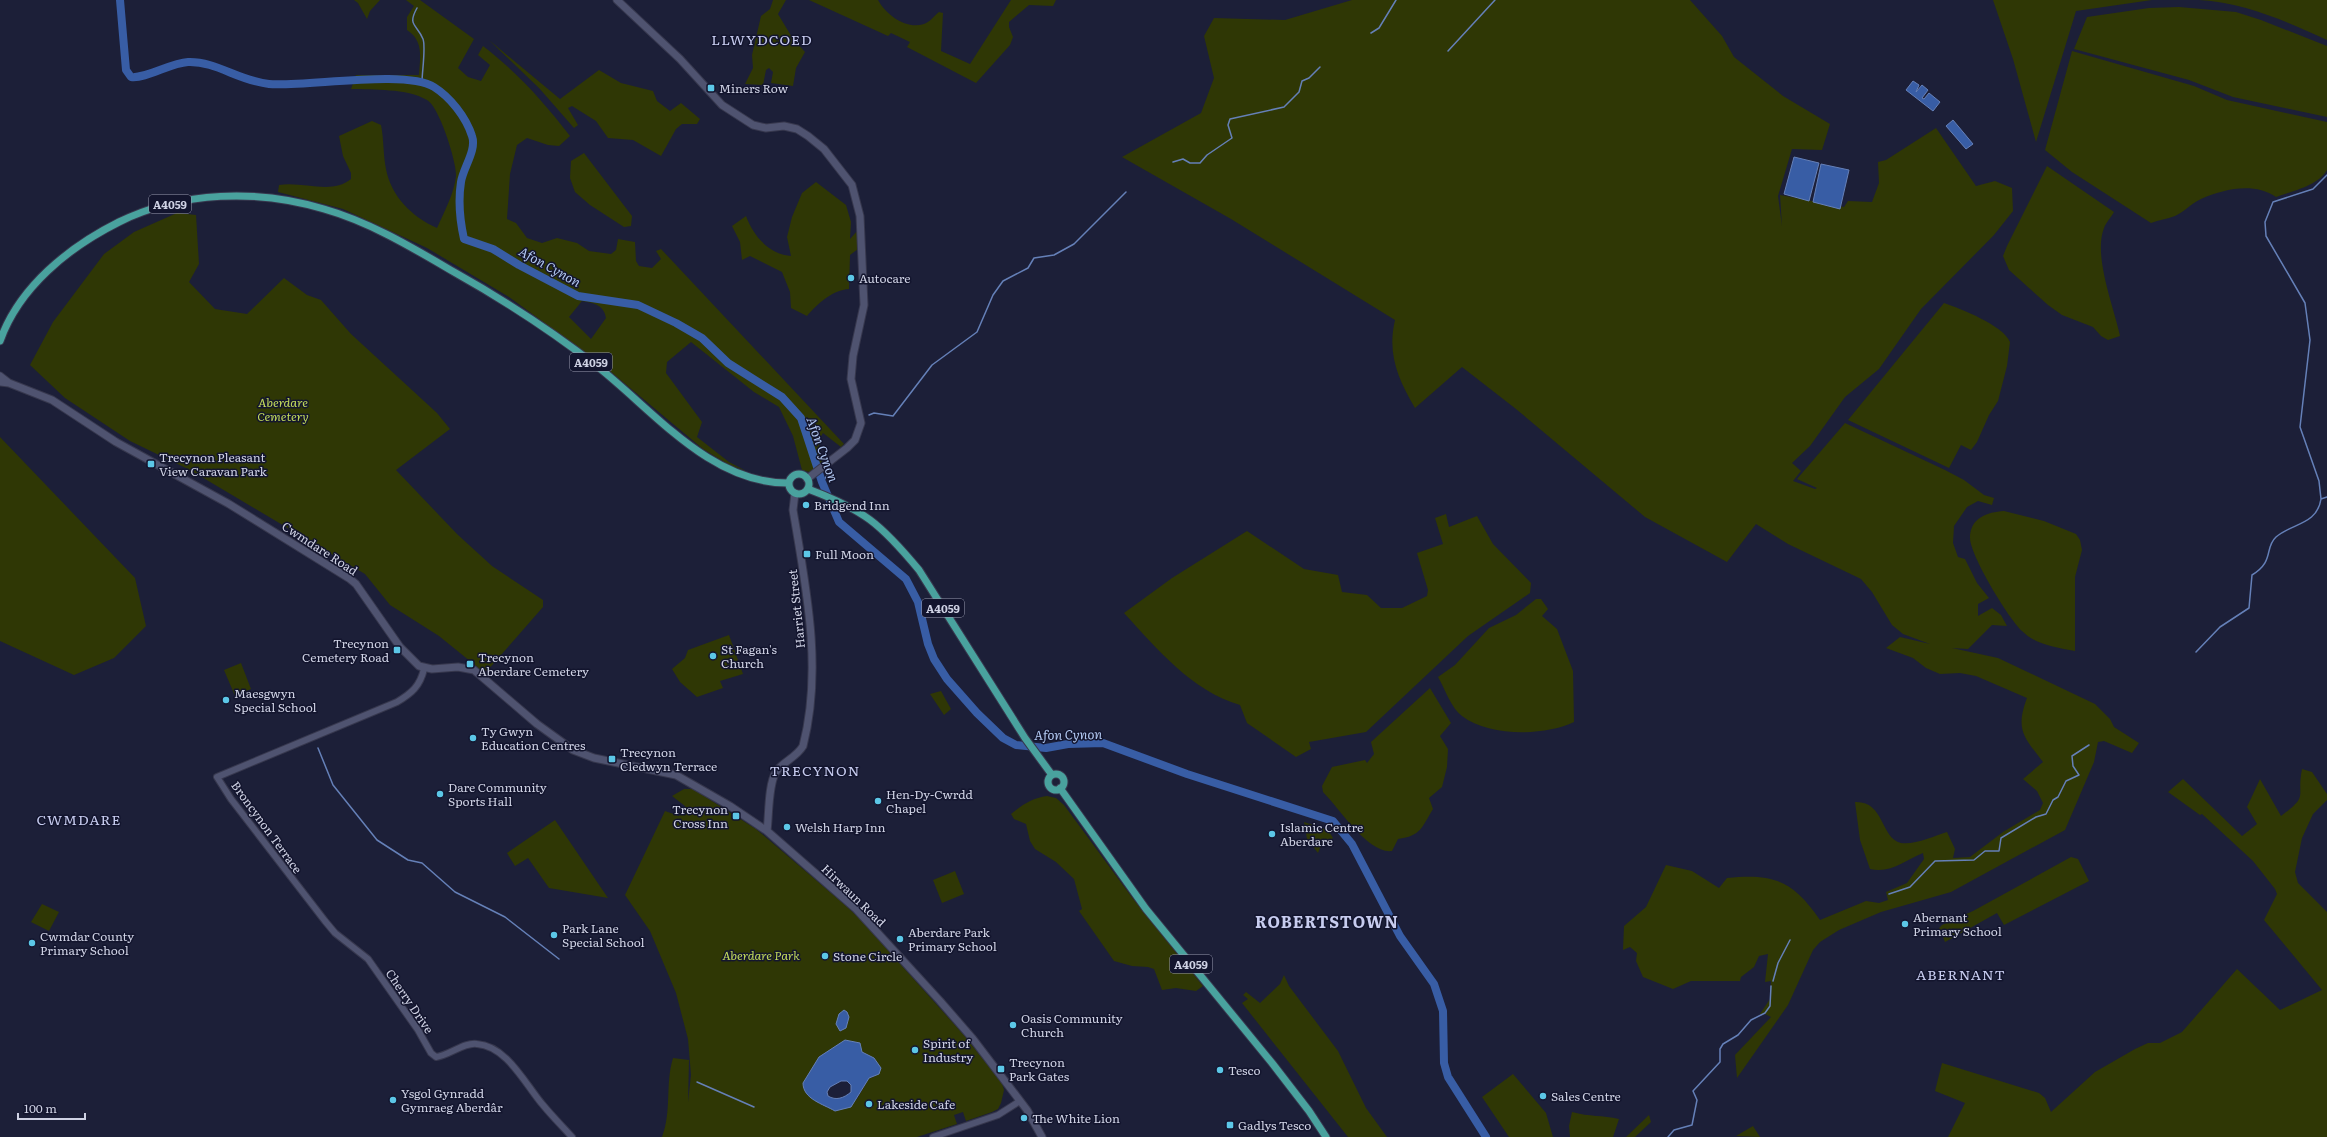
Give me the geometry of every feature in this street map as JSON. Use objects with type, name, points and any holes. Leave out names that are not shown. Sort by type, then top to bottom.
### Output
[{"type":"main road","points":[[617,0],[680,59],[722,105],[753,125],[766,128],[784,126],[797,129],[824,149],[852,185],[860,216],[864,305],[862,321],[853,356],[851,379],[854,397],[860,412],[861,423],[858,434],[847,448],[810,477],[798,475],[792,477],[789,483],[790,489],[795,493],[801,494],[808,489],[810,477]]},
{"type":"main road","name":"A4059","points":[[0,341],[10,318],[23,298],[49,270],[87,241],[124,220],[147,210],[195,198],[240,196],[290,201],[325,209],[362,223],[416,249],[512,305],[598,367],[687,442],[723,466],[758,479],[789,483]]},
{"type":"main road","name":"Cwmdare Road","points":[[0,376],[9,383]]},
{"type":"main road","name":"Cwmdare Road","points":[[0,382],[9,383],[52,400],[116,442],[217,496],[350,579],[356,584],[400,647],[414,662],[424,669]]},
{"type":"main road","name":"A4059","points":[[808,489],[854,508],[876,523],[887,533],[919,570],[1025,738],[1052,775]]},
{"type":"main road","name":"Harriet Street","points":[[767,831],[773,778],[777,770],[793,758],[803,746],[811,688],[812,636],[793,510],[795,493]]},
{"type":"main road","name":"Hirwaun Road","points":[[424,669],[458,667],[474,670],[537,724],[573,750],[594,758],[676,775],[730,806],[767,831],[861,914],[973,1039],[1020,1101],[1042,1137]]},
{"type":"main road","points":[[1057,774],[1063,779],[1063,784],[1060,788],[1053,789],[1049,786],[1048,780],[1052,775],[1057,774]]},
{"type":"main road","name":"A4059","points":[[1060,788],[1146,909],[1272,1063],[1309,1111],[1326,1137]]},
{"type":"street","name":"Broncynon Terrace","points":[[300,889],[217,777],[397,702],[415,690],[421,681],[424,669]]},
{"type":"street","name":"Cherry Drive","points":[[300,889],[335,933],[368,959],[418,1030],[431,1053],[436,1057],[443,1056],[475,1043],[482,1044],[501,1054],[518,1072],[543,1106],[572,1137]]},
{"type":"street","points":[[933,1137],[998,1115],[1020,1101]]},
{"type":"green space","points":[[354,0],[380,0],[370,11],[367,19],[358,3]]},
{"type":"green space","points":[[406,0],[420,0],[474,39],[458,68],[468,77],[481,81],[490,65],[478,55],[483,46],[530,88],[570,136],[559,146],[548,145],[527,138],[517,145],[510,174],[507,219],[516,223],[527,238],[542,243],[557,238],[577,243],[589,251],[611,254],[616,250],[618,239],[635,242],[636,261],[639,266],[652,268],[661,259],[656,251],[661,249],[844,444],[841,447],[823,433],[819,444],[822,456],[826,463],[809,472],[802,470],[793,436],[779,407],[754,392],[691,342],[667,362],[666,373],[702,422],[697,437],[729,462],[746,471],[729,465],[703,449],[605,367],[509,297],[427,248],[343,209],[278,192],[279,185],[288,184],[326,187],[343,184],[351,179],[351,173],[343,156],[339,136],[372,121],[381,125],[386,169],[398,197],[411,212],[437,228],[451,196],[455,183],[456,169],[442,123],[432,104],[419,96],[410,93],[390,90],[351,89],[356,75],[419,75],[419,44],[407,30],[407,17],[414,6]],"holes":[[[582,301],[601,307],[606,318],[591,339],[569,317]]]},
{"type":"green space","points":[[773,0],[786,0],[778,14],[793,39],[805,52],[796,68],[793,86],[771,83],[773,72],[769,68],[766,70],[763,85],[745,84],[753,68],[752,55],[761,16],[770,9]]},
{"type":"green space","points":[[809,0],[878,0],[886,11],[892,16],[911,25],[924,24],[939,12],[943,13],[941,51],[970,64],[1011,0],[1056,0],[1053,6],[1029,5],[1009,22],[1009,27],[1013,37],[1010,45],[976,83],[907,47],[910,42],[891,33],[888,36]]},
{"type":"green space","points":[[1352,0],[1690,0],[1722,36],[1734,57],[1783,96],[1830,124],[1822,150],[1792,149],[1778,196],[1782,226],[1780,195],[1844,207],[1848,201],[1872,202],[1879,183],[1878,162],[1886,160],[1936,128],[1976,186],[1995,181],[2012,188],[2013,211],[1994,235],[1921,309],[1879,369],[1845,397],[1810,446],[1792,463],[1801,471],[1793,481],[1815,489],[1817,488],[1797,479],[1845,423],[1945,470],[1964,480],[1984,495],[1994,498],[1992,505],[1978,501],[1967,507],[1954,526],[1953,543],[1958,557],[1965,559],[1977,583],[1989,598],[1978,604],[1978,616],[1992,608],[2001,615],[2007,626],[1992,625],[1968,649],[1952,648],[1998,658],[2095,704],[2110,719],[2114,727],[2139,743],[2132,753],[2104,741],[2098,742],[2094,762],[2065,830],[1951,892],[1881,912],[1839,930],[1820,942],[1813,950],[1788,1005],[1737,1078],[1735,1055],[1771,1017],[1765,1014],[1760,1014],[1770,999],[1771,981],[1765,982],[1768,954],[1759,956],[1754,967],[1741,977],[1740,981],[1691,981],[1673,989],[1643,977],[1636,961],[1637,953],[1630,947],[1623,950],[1624,926],[1646,907],[1666,865],[1692,871],[1719,888],[1727,878],[1758,877],[1781,882],[1801,896],[1820,920],[1866,901],[1879,903],[1888,900],[1886,892],[1907,883],[1924,859],[1923,853],[1898,866],[1885,870],[1870,869],[1860,840],[1855,802],[1865,803],[1872,807],[1894,840],[1901,843],[1912,843],[1947,832],[1955,849],[1953,858],[1970,857],[2003,832],[2040,810],[2043,803],[2037,791],[2023,779],[2043,762],[2023,733],[2023,709],[2027,698],[1976,676],[1960,673],[1940,674],[1926,668],[1913,658],[1886,648],[1900,637],[1930,644],[1903,634],[1892,625],[1872,592],[1861,579],[1788,544],[1756,524],[1727,562],[1645,517],[1516,409],[1462,367],[1415,408],[1399,376],[1393,355],[1392,344],[1395,320],[1231,219],[1122,157],[1201,113],[1214,78],[1204,36],[1214,18],[1285,20]]},
{"type":"green space","points":[[1993,0],[2152,0],[2076,11],[2036,142],[2013,59]]},
{"type":"green space","points":[[2199,0],[2327,0],[2327,40],[2296,26],[2249,9]]},
{"type":"green space","points":[[2179,7],[2236,12],[2261,20],[2327,46],[2327,117],[2233,97],[2189,80],[2074,49],[2087,17],[2149,8]]},
{"type":"green space","points":[[489,40],[560,99],[599,70],[621,83],[653,91],[657,101],[670,111],[681,103],[700,119],[697,124],[682,124],[676,129],[661,156],[633,140],[608,138],[596,121],[572,106],[568,108],[578,125],[574,128],[539,88]]},
{"type":"green space","points":[[2072,51],[2194,86],[2227,100],[2327,122],[2327,170],[2323,176],[2311,184],[2276,197],[2267,192],[2249,188],[2219,192],[2201,199],[2175,216],[2151,223],[2072,172],[2045,150]]},
{"type":"green space","points":[[584,153],[632,216],[631,226],[624,227],[590,205],[575,192],[570,178],[571,161]]},
{"type":"green space","points":[[2047,166],[2114,212],[2104,228],[2101,239],[2101,253],[2106,282],[2120,336],[2108,340],[2101,336],[2093,327],[2062,315],[2048,305],[2009,270],[2003,256]]},
{"type":"green space","points":[[816,182],[846,205],[851,222],[850,239],[858,230],[858,249],[850,255],[849,289],[837,292],[826,298],[807,316],[791,308],[790,292],[782,272],[750,256],[742,260],[740,242],[732,226],[746,216],[753,230],[762,242],[775,252],[791,256],[787,237],[792,217],[802,193]]},
{"type":"green space","name":"Aberdare Cemetery","points":[[177,213],[196,215],[199,264],[189,282],[215,309],[247,314],[284,278],[307,295],[321,300],[351,334],[437,413],[450,429],[396,470],[457,534],[492,566],[543,600],[543,607],[487,671],[481,670],[439,636],[390,605],[365,574],[190,470],[130,441],[65,398],[30,365],[53,322],[104,254],[134,232]]},
{"type":"green space","points":[[1944,303],[1981,318],[1999,330],[2010,342],[2007,366],[1998,401],[1989,415],[1977,442],[1971,450],[1961,445],[1949,468],[1848,420]]},
{"type":"green space","points":[[0,437],[135,578],[146,626],[114,658],[74,675],[0,641]]},
{"type":"green space","points":[[2004,511],[2044,521],[2076,534],[2080,540],[2082,550],[2075,577],[2075,651],[2054,647],[2040,642],[2022,631],[1999,600],[1976,558],[1970,538],[1973,525],[1981,517]]},
{"type":"green space","points":[[1446,514],[1449,527],[1477,516],[1493,544],[1531,583],[1530,593],[1468,636],[1366,732],[1309,742],[1311,749],[1296,757],[1247,723],[1240,705],[1223,699],[1206,690],[1176,667],[1149,641],[1124,613],[1172,578],[1247,531],[1304,569],[1338,575],[1342,592],[1367,595],[1381,608],[1402,608],[1427,596],[1428,590],[1417,553],[1443,544],[1435,518]]},
{"type":"green space","points":[[1536,599],[1541,599],[1548,609],[1542,616],[1557,629],[1573,671],[1574,722],[1562,727],[1533,732],[1502,731],[1473,723],[1458,713],[1448,698],[1438,677],[1455,665],[1489,628],[1516,615]]},
{"type":"green space","points":[[729,635],[743,674],[720,681],[723,688],[697,697],[680,682],[672,669],[685,658],[688,650]]},
{"type":"green space","points":[[241,663],[251,689],[235,696],[224,670]]},
{"type":"green space","points":[[1430,688],[1451,723],[1440,736],[1448,749],[1447,767],[1442,787],[1429,798],[1433,809],[1420,830],[1412,836],[1398,839],[1392,851],[1383,850],[1373,845],[1355,829],[1323,792],[1322,786],[1332,767],[1365,760],[1367,763],[1374,754],[1371,742]]},
{"type":"green space","points":[[941,691],[951,709],[944,715],[930,694]]},
{"type":"green space","points":[[2302,769],[2312,772],[2327,794],[2327,800],[2313,814],[2302,838],[2295,872],[2298,883],[2327,912],[2327,1137],[1948,1137],[1965,1103],[1935,1091],[1942,1063],[2039,1093],[2045,1098],[2051,1112],[2095,1072],[2148,1043],[2160,1043],[2182,1032],[2237,969],[2280,1010],[2322,990],[2264,920],[2277,894],[2275,889],[2253,861],[2202,814],[2200,815],[2168,792],[2183,779],[2242,836],[2257,824],[2247,807],[2260,779],[2281,816],[2296,804],[2299,799]]},
{"type":"green space","name":"Aberdare Park","points":[[684,789],[693,789],[756,829],[860,919],[963,1034],[1002,1083],[1004,1090],[998,1109],[966,1121],[963,1112],[954,1115],[957,1124],[917,1137],[662,1137],[667,1117],[669,1078],[673,1058],[689,1060],[688,1102],[691,1075],[688,1039],[676,993],[650,931],[625,895],[665,811],[679,816],[685,806],[672,796]],"holes":[[[836,1048],[862,1052],[874,1058],[874,1077],[869,1078],[857,1099],[835,1111],[811,1097],[806,1078],[819,1057]]]},
{"type":"green space","points":[[1047,796],[1056,798],[1064,805],[1131,896],[1203,986],[1196,991],[1176,988],[1162,990],[1154,969],[1132,966],[1114,961],[1079,911],[1082,909],[1074,879],[1056,862],[1035,849],[1030,841],[1026,824],[1014,819],[1011,814],[1028,802]]},
{"type":"green space","points":[[555,820],[608,898],[549,888],[528,858],[515,866],[507,853]]},
{"type":"green space","points":[[1304,822],[1328,830],[1333,838],[1320,848],[1318,853],[1307,839]]},
{"type":"green space","points":[[2071,857],[2078,859],[2089,881],[2004,925],[1997,913],[1945,942],[1939,928],[1942,925],[1973,911]]},
{"type":"green space","points":[[955,871],[964,894],[942,903],[933,880]]},
{"type":"green space","points":[[42,904],[59,912],[49,931],[31,922]]},
{"type":"green space","points":[[1284,975],[1289,986],[1338,1051],[1366,1108],[1387,1137],[1348,1137],[1242,1003],[1248,999],[1243,995],[1246,992],[1260,1003],[1280,984]]},
{"type":"green space","points":[[1513,1074],[1546,1113],[1553,1137],[1509,1137],[1482,1097]]},
{"type":"green space","points":[[1572,1112],[1619,1119],[1613,1137],[1570,1137],[1569,1126]]},
{"type":"green space","points":[[1649,1115],[1651,1122],[1635,1137],[1626,1137]]},
{"type":"green space","points":[[1753,1126],[1760,1137],[1736,1136]]},
{"type":"water","points":[[1913,81],[1919,85],[1916,92],[1922,85],[1928,90],[1922,98],[1924,99],[1929,93],[1940,102],[1933,111],[1906,90]]},
{"type":"water","points":[[1953,120],[1973,144],[1966,149],[1946,126]]},
{"type":"water","points":[[1794,157],[1819,163],[1809,201],[1784,194]]},
{"type":"water","points":[[1821,164],[1849,170],[1840,209],[1813,202]]},
{"type":"water","points":[[844,1010],[847,1012],[849,1017],[846,1028],[840,1031],[836,1024],[839,1014]]},
{"type":"water","points":[[845,1040],[860,1043],[862,1052],[874,1058],[881,1068],[879,1074],[869,1078],[851,1107],[835,1111],[814,1100],[806,1093],[804,1089],[803,1083],[819,1057]],"holes":[[[841,1081],[847,1081],[851,1085],[851,1092],[846,1096],[840,1098],[831,1098],[828,1096],[827,1092],[830,1087]]]},
{"type":"waterway","name":"Afon Cynon","points":[[120,0],[126,70],[131,77],[144,76],[174,65],[188,62],[208,65],[248,79],[269,84],[402,79],[420,82],[434,87],[446,96],[462,115],[473,141],[473,147],[462,177],[460,189],[461,225],[464,239],[493,249],[519,265],[578,296],[638,305],[676,323],[702,338],[728,363],[782,397],[801,418],[822,482],[839,522],[906,579],[918,602],[928,644],[934,659],[947,679],[977,713],[1003,738],[1016,745],[1046,748],[1068,744],[1103,743],[1187,774],[1333,821],[1352,844],[1400,936],[1434,984],[1443,1011],[1444,1063],[1448,1077],[1486,1137]]},
{"type":"waterway","points":[[1371,33],[1379,28],[1396,0]]},
{"type":"waterway","points":[[1448,51],[1495,0]]},
{"type":"waterway","points":[[417,8],[414,14],[413,22],[421,34],[424,43],[422,82]]},
{"type":"waterway","points":[[1173,162],[1183,159],[1190,163],[1200,163],[1207,155],[1232,138],[1228,125],[1230,119],[1284,107],[1299,92],[1302,81],[1309,78],[1320,67]]},
{"type":"waterway","points":[[2321,499],[2319,481],[2300,427],[2310,340],[2305,303],[2266,236],[2265,222],[2273,202],[2313,189],[2327,175]]},
{"type":"waterway","points":[[869,415],[874,413],[893,416],[932,365],[977,332],[993,295],[1003,281],[1028,268],[1034,258],[1054,255],[1074,244],[1126,192]]},
{"type":"waterway","points":[[822,482],[830,472]]},
{"type":"waterway","points":[[2196,652],[2220,627],[2249,608],[2252,575],[2259,570],[2267,560],[2272,541],[2282,532],[2309,519],[2319,508],[2321,499],[2327,497]]},
{"type":"waterway","points":[[1889,894],[1910,887],[1935,861],[1974,860],[1985,851],[1999,851],[2001,838],[2036,817],[2046,814],[2053,800],[2058,797],[2066,781],[2079,775],[2073,766],[2072,756],[2089,745]]},
{"type":"waterway","points":[[318,748],[333,785],[377,840],[408,860],[422,863],[455,892],[505,917],[559,959]]},
{"type":"waterway","points":[[1773,981],[1778,963],[1790,940]]},
{"type":"waterway","points":[[1668,1137],[1674,1130],[1692,1125],[1697,1100],[1693,1091],[1720,1062],[1720,1049],[1723,1044],[1738,1035],[1751,1020],[1765,1013],[1770,1006],[1771,986]]},
{"type":"waterway","points":[[697,1082],[754,1107]]},
{"type":"place","name":"Miners Row","points":[[711,88]]},
{"type":"place","name":"Autocare","points":[[851,278]]},
{"type":"place","name":"Trecynon Pleasant View Caravan Park","points":[[151,464]]},
{"type":"place","name":"Bridgend Inn","points":[[806,505]]},
{"type":"place","name":"Full Moon","points":[[807,554]]},
{"type":"place","name":"Trecynon Cemetery Road","points":[[397,650]]},
{"type":"place","name":"St Fagan's Church","points":[[713,656]]},
{"type":"place","name":"Trecynon Aberdare Cemetery","points":[[470,664]]},
{"type":"place","name":"Maesgwyn Special School","points":[[226,700]]},
{"type":"place","name":"Ty Gwyn Education Centres","points":[[473,738]]},
{"type":"place","name":"Trecynon Cledwyn Terrace","points":[[612,759]]},
{"type":"place","name":"Dare Community Sports Hall","points":[[440,794]]},
{"type":"place","name":"Hen-Dy-Cwrdd Chapel","points":[[878,801]]},
{"type":"place","name":"Trecynon Cross Inn","points":[[736,816]]},
{"type":"place","name":"Welsh Harp Inn","points":[[787,827]]},
{"type":"place","name":"Islamic Centre Aberdare","points":[[1272,834]]},
{"type":"place","name":"Abernant Primary School","points":[[1905,924]]},
{"type":"place","name":"Park Lane Special School","points":[[554,935]]},
{"type":"place","name":"Aberdare Park Primary School","points":[[900,939]]},
{"type":"place","name":"Cwmdar County Primary School","points":[[32,943]]},
{"type":"place","name":"Stone Circle","points":[[825,956]]},
{"type":"place","name":"Oasis Community Church","points":[[1013,1025]]},
{"type":"place","name":"Spirit of Industry","points":[[915,1050]]},
{"type":"place","name":"Trecynon Park Gates","points":[[1001,1069]]},
{"type":"place","name":"Tesco","points":[[1220,1070]]},
{"type":"place","name":"Sales Centre","points":[[1543,1096]]},
{"type":"place","name":"Ysgol Gynradd Gymraeg Aberdâr","points":[[393,1100]]},
{"type":"place","name":"Lakeside Cafe","points":[[869,1104]]},
{"type":"place","name":"The White Lion","points":[[1024,1118]]},
{"type":"place","name":"Gadlys Tesco","points":[[1230,1125]]},
{"type":"district","name":"LLWYDCOED","points":[[762,39]]},
{"type":"district","name":"TRECYNON","points":[[815,770]]},
{"type":"district","name":"CWMDARE","points":[[79,819]]},
{"type":"district","name":"ROBERTSTOWN","points":[[1327,921]]},
{"type":"district","name":"ABERNANT","points":[[1961,974]]}]
